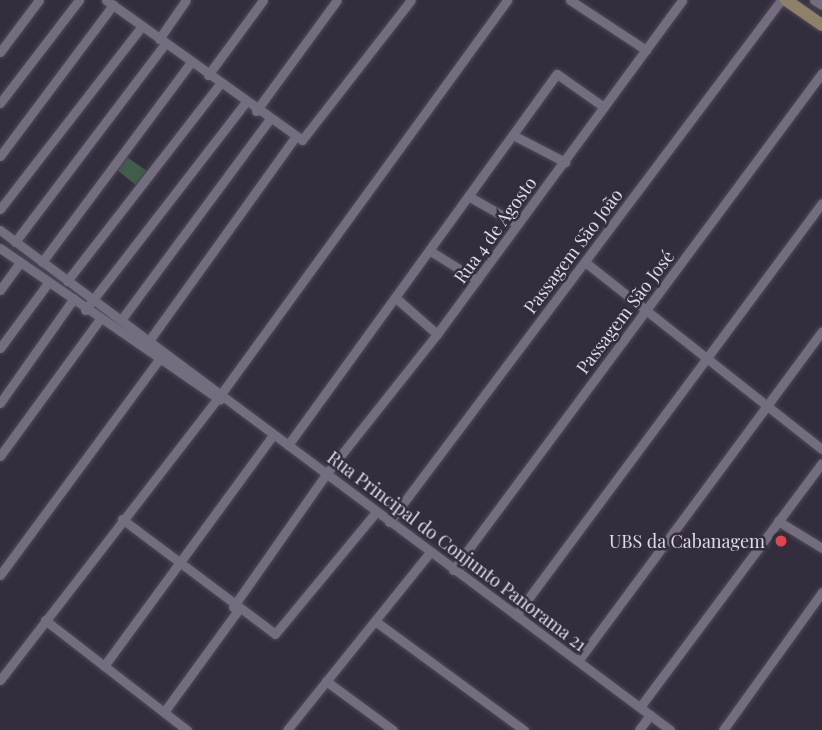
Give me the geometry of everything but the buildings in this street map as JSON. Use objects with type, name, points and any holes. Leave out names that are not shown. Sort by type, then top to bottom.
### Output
[{"type":"street","points":[[0,52],[39,0]]},
{"type":"street","points":[[0,103],[79,0]]},
{"type":"street","points":[[15,242],[162,41],[186,0]]},
{"type":"street","points":[[208,75],[263,0]]},
{"type":"street","points":[[256,111],[337,0]]},
{"type":"street","points":[[0,156],[108,1],[294,139],[306,138],[411,0]]},
{"type":"street","points":[[0,680],[122,519],[221,398],[507,0]]},
{"type":"street","points":[[570,0],[646,50]]},
{"type":"street","name":"Rua 4 de Agosto","points":[[164,712],[326,474],[437,334],[682,0]]},
{"type":"street","points":[[783,0],[822,24]]},
{"type":"street","name":"Passagem São João","points":[[389,522],[783,0]]},
{"type":"street","points":[[0,209],[142,26]]},
{"type":"street","points":[[42,262],[191,62]]},
{"type":"street","name":"Passagem São José","points":[[453,570],[822,73]]},
{"type":"street","points":[[288,445],[432,252],[557,74],[604,107]]},
{"type":"street","points":[[67,281],[220,84]]},
{"type":"street","points":[[85,310],[245,103]]},
{"type":"street","points":[[121,320],[269,120]]},
{"type":"street","points":[[513,135],[565,162]]},
{"type":"street","points":[[148,342],[294,139]]},
{"type":"street","points":[[470,197],[517,223]]},
{"type":"street","points":[[516,615],[822,203]]},
{"type":"street","name":"Rua Principal do Conjunto Panorama 21","points":[[1,233],[670,730]]},
{"type":"street","name":"Rua Principal do Conjunto Panorama 21","points":[[0,248],[158,361],[221,398]]},
{"type":"street","points":[[432,252],[477,280]]},
{"type":"street","points":[[0,290],[20,262]]},
{"type":"street","points":[[584,262],[822,449]]},
{"type":"street","points":[[0,348],[48,283]]},
{"type":"street","points":[[0,403],[79,290]]},
{"type":"street","points":[[397,299],[437,334]]},
{"type":"street","points":[[0,456],[99,320]]},
{"type":"street","points":[[578,661],[822,331]]},
{"type":"street","points":[[2,569],[158,361]]},
{"type":"street","points":[[104,666],[273,435]]},
{"type":"street","points":[[640,707],[822,463]]},
{"type":"street","points":[[122,519],[236,608],[276,634],[376,512]]},
{"type":"street","points":[[778,521],[822,548]]},
{"type":"street","points":[[287,730],[430,552]]},
{"type":"street","points":[[723,730],[822,592]]},
{"type":"street","points":[[45,620],[187,730]]},
{"type":"street","points":[[374,621],[524,730]]},
{"type":"street","points":[[326,681],[393,730]]},
{"type":"street","points":[[639,730],[650,715]]},
{"type":"green space","points":[[127,157],[147,171],[137,186],[117,170]]},
{"type":"place","name":"UBS da Cabanagem","points":[[781,541]]}]
